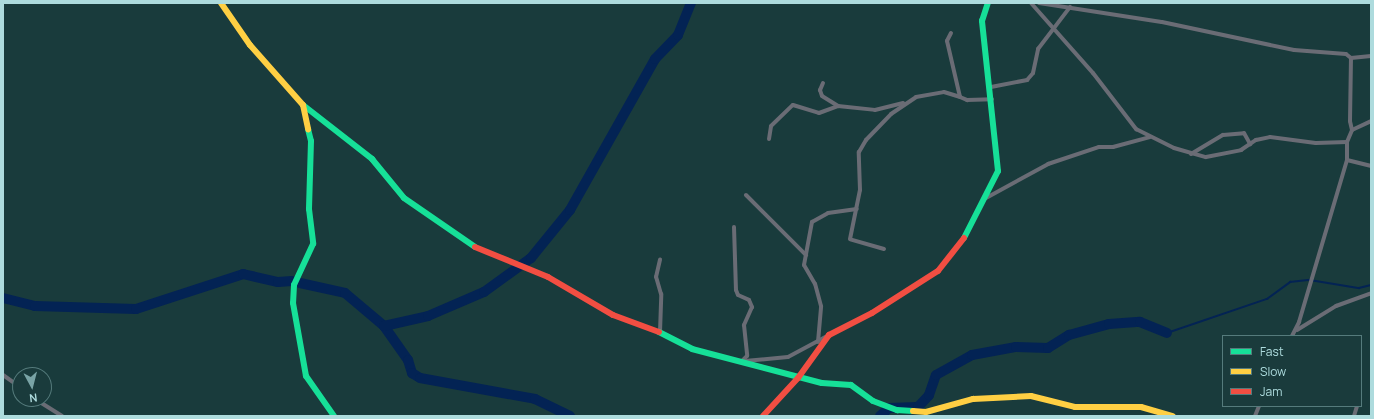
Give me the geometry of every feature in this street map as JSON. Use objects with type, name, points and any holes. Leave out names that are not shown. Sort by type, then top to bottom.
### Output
[{"type":"street","points":[[221,3],[250,45],[269,63],[304,105],[372,158],[404,198],[479,250],[548,277],[613,315],[660,332],[692,349],[742,361],[798,378],[851,385],[873,401],[897,410],[926,412],[973,399],[1031,396],[1075,407],[1141,407],[1173,416]]},
{"type":"street","points":[[742,361],[788,357],[818,342],[872,313],[938,271],[959,246],[986,198],[998,166],[993,99],[982,20],[983,12],[988,3]]},
{"type":"street","points":[[1031,3],[1136,129],[1150,137],[1191,154],[1206,157],[1224,155],[1270,136],[1316,143],[1347,142]]},
{"type":"street","points":[[1039,3],[1070,7],[1267,46],[1346,54],[1351,58],[1371,56]]},
{"type":"street","points":[[991,87],[1027,80],[1033,73],[1038,49],[1055,31],[1070,7]]},
{"type":"street","points":[[951,32],[947,41],[960,97]]},
{"type":"street","points":[[1297,330],[1347,160],[1347,142],[1352,130],[1350,121],[1351,58]]},
{"type":"street","points":[[823,83],[820,90],[822,96],[838,106]]},
{"type":"street","points":[[769,139],[771,126],[793,105],[819,112],[838,106],[874,110],[906,103],[930,92],[944,92],[967,100],[993,99]]},
{"type":"street","points":[[884,249],[850,239],[858,209],[859,152],[866,140],[906,103]]},
{"type":"street","points":[[304,105],[312,141],[309,204],[313,244],[294,285],[293,303],[306,376],[334,416]]},
{"type":"street","points":[[1352,130],[1371,121]]},
{"type":"street","points":[[1191,154],[1223,135],[1244,133],[1250,144]]},
{"type":"street","points":[[986,198],[1048,164],[1099,147],[1113,147],[1150,137]]},
{"type":"street","points":[[1347,160],[1371,166]]},
{"type":"street","points":[[746,195],[806,255]]},
{"type":"street","points":[[818,342],[821,306],[816,284],[804,265],[812,222],[828,213],[858,209]]},
{"type":"street","points":[[734,227],[736,290],[738,295],[749,300],[752,307],[744,325],[747,356],[742,361]]},
{"type":"street","points":[[660,259],[656,277],[661,294],[660,332]]},
{"type":"street","points":[[1293,335],[1297,330],[1336,306],[1371,293]]},
{"type":"street","points":[[763,416],[798,378],[829,335]]},
{"type":"street","points":[[3,375],[12,381]]},
{"type":"street","points":[[48,407],[62,416]]},
{"type":"waterway","points":[[384,326],[428,316],[484,292],[531,258],[570,210],[655,59],[678,35],[691,3]]},
{"type":"waterway","points":[[3,298],[35,306],[136,309],[243,274],[278,282],[292,281]]},
{"type":"waterway","points":[[1167,333],[1267,299],[1290,282],[1310,280],[1359,288],[1371,285]]},
{"type":"waterway","points":[[300,283],[345,293],[384,326],[408,360],[412,373],[420,378],[535,399],[570,416]]},
{"type":"waterway","points":[[880,416],[889,408],[918,407],[929,395],[936,375],[972,355],[1016,347],[1048,348],[1069,335],[1109,324],[1140,322],[1167,333]]},
{"type":"traffic: fast","points":[[964,238],[998,171],[982,21],[988,3]]},
{"type":"traffic: fast","points":[[303,105],[372,159],[404,198],[475,247]]},
{"type":"traffic: fast","points":[[308,129],[311,141],[309,209],[313,244],[294,285],[293,303],[306,376],[334,416]]},
{"type":"traffic: fast","points":[[659,332],[692,349],[822,383],[851,385],[873,401],[897,410],[913,411]]},
{"type":"traffic: slow","points":[[221,3],[250,45],[303,105],[308,129]]},
{"type":"traffic: slow","points":[[913,411],[926,412],[973,399],[1031,396],[1075,407],[1141,407],[1173,416]]},
{"type":"traffic: jam","points":[[763,416],[798,378],[829,335],[872,313],[938,271],[964,238]]},
{"type":"traffic: jam","points":[[475,247],[548,277],[613,315],[659,332]]}]
